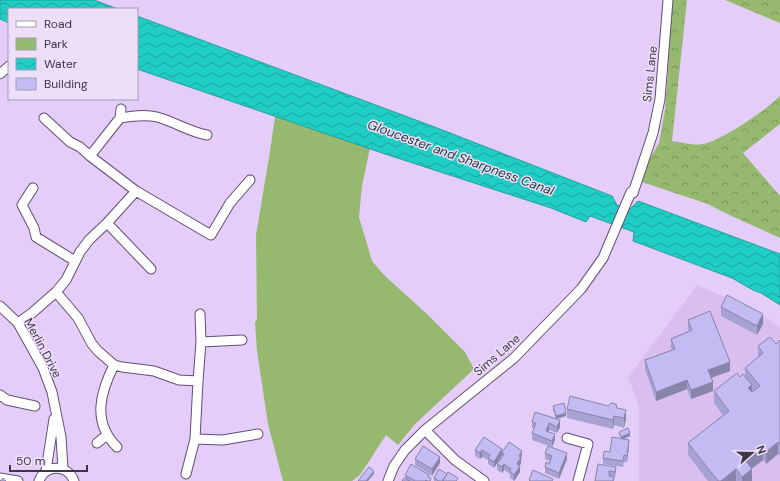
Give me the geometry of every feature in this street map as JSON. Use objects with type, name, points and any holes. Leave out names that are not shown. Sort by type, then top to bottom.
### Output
[{"type":"street","name":"Sims Lane","points":[[388,481],[394,466],[405,450],[425,430],[519,353],[582,289],[603,258],[613,238],[631,192],[633,193],[653,134],[663,67],[668,0]]},
{"type":"street","points":[[0,74],[8,67]]},
{"type":"street","points":[[90,156],[121,113],[135,116],[157,117],[207,135]]},
{"type":"street","points":[[44,118],[70,142],[80,147],[136,191],[211,235],[230,203],[250,180]]},
{"type":"street","points":[[33,188],[22,205],[34,228],[36,237],[75,261]]},
{"type":"street","points":[[18,323],[56,292],[66,280],[75,261],[89,240],[107,223],[136,191]]},
{"type":"street","points":[[107,223],[151,268]]},
{"type":"street","points":[[56,292],[78,318],[92,344],[114,365],[154,371],[179,380],[198,381]]},
{"type":"street","name":"Merlin Drive","points":[[0,306],[18,323],[43,368],[52,392],[62,449],[63,468]]},
{"type":"street","points":[[186,474],[195,439],[201,342],[200,314]]},
{"type":"street","points":[[201,342],[242,340]]},
{"type":"street","points":[[114,365],[106,381],[100,411],[107,435],[117,447]]},
{"type":"street","points":[[0,395],[7,400],[35,406]]},
{"type":"street","name":"Merlin Drive","points":[[46,470],[54,428],[55,408]]},
{"type":"street","points":[[425,430],[455,460],[484,481]]},
{"type":"street","points":[[195,439],[223,440],[258,434]]},
{"type":"street","points":[[97,443],[107,435]]},
{"type":"street","points":[[566,438],[588,444],[578,481]]},
{"type":"street","points":[[39,481],[42,474],[46,470],[57,468],[63,468],[75,480]]},
{"type":"street","points":[[0,478],[18,481]]},
{"type":"shaded area","points":[[697,285],[727,298],[770,320],[780,328],[780,481],[639,481],[639,407],[628,377]]},
{"type":"green space","points":[[671,0],[687,0],[672,141],[696,145],[722,137],[744,124],[780,96],[780,124],[743,153],[780,196],[780,238],[708,204],[642,182],[649,160],[659,143],[665,110]]},
{"type":"green space","points":[[725,0],[780,0],[780,23]]},
{"type":"green space","points":[[276,110],[371,143],[362,186],[359,217],[372,261],[384,275],[428,315],[465,352],[474,369],[415,424],[398,445],[386,435],[360,475],[352,481],[283,481],[268,424],[257,351],[255,322],[257,320],[256,235]]},
{"type":"water","points":[[0,0],[94,0],[115,8],[8,8],[8,23],[0,19]]},
{"type":"water","name":"Gloucester and Sharpness Canal","points":[[138,16],[432,126],[612,196],[617,205],[629,210],[638,201],[780,254],[780,305],[732,278],[633,241],[634,232],[590,216],[586,222],[551,208],[382,153],[138,69]]},
{"type":"building","points":[[727,295],[763,314],[757,326],[721,307]]},
{"type":"building","points":[[710,311],[730,362],[708,370],[713,382],[691,390],[687,380],[656,392],[645,360],[675,349],[671,339],[692,330],[688,320]]},
{"type":"building","points":[[770,337],[776,344],[780,340],[780,444],[778,442],[766,452],[763,448],[746,461],[752,469],[742,477],[736,469],[721,481],[718,481],[688,443],[729,411],[714,391],[737,373],[740,377],[743,374],[752,385],[748,388],[752,392],[760,386],[745,368],[763,353],[758,346]]},
{"type":"building","points":[[570,396],[608,406],[611,403],[616,404],[617,408],[626,410],[624,418],[614,416],[613,420],[567,409]]},
{"type":"building","points":[[564,403],[566,413],[556,416],[553,406]]},
{"type":"building","points":[[535,412],[560,420],[557,427],[549,423],[546,431],[555,434],[552,441],[532,433],[536,423],[532,422]]},
{"type":"building","points":[[628,428],[630,433],[621,437],[619,432]]},
{"type":"building","points":[[484,437],[502,449],[494,462],[488,458],[490,455],[482,450],[480,453],[475,450]]},
{"type":"building","points":[[612,437],[629,440],[627,456],[624,455],[623,461],[603,458],[604,451],[610,452]]},
{"type":"building","points":[[509,442],[522,451],[519,456],[521,457],[517,464],[520,466],[514,475],[510,471],[511,469],[504,464],[502,467],[497,464],[504,454],[502,452]]},
{"type":"building","points":[[423,446],[440,457],[432,469],[415,459]]},
{"type":"building","points":[[548,446],[567,453],[559,473],[545,467],[546,462],[549,464],[552,456],[545,453]]},
{"type":"building","points":[[411,464],[429,475],[428,477],[431,479],[430,481],[415,481],[405,475]]},
{"type":"building","points":[[598,464],[616,467],[615,472],[609,471],[609,476],[614,477],[613,481],[595,481]]},
{"type":"building","points":[[369,467],[374,471],[366,481],[358,481]]},
{"type":"building","points":[[439,469],[447,474],[442,481],[434,478]]},
{"type":"building","points":[[533,470],[553,479],[552,481],[530,481],[529,480]]},
{"type":"building","points":[[448,472],[458,478],[456,481],[443,481]]},
{"type":"building","points":[[404,478],[410,481],[402,481]]}]
